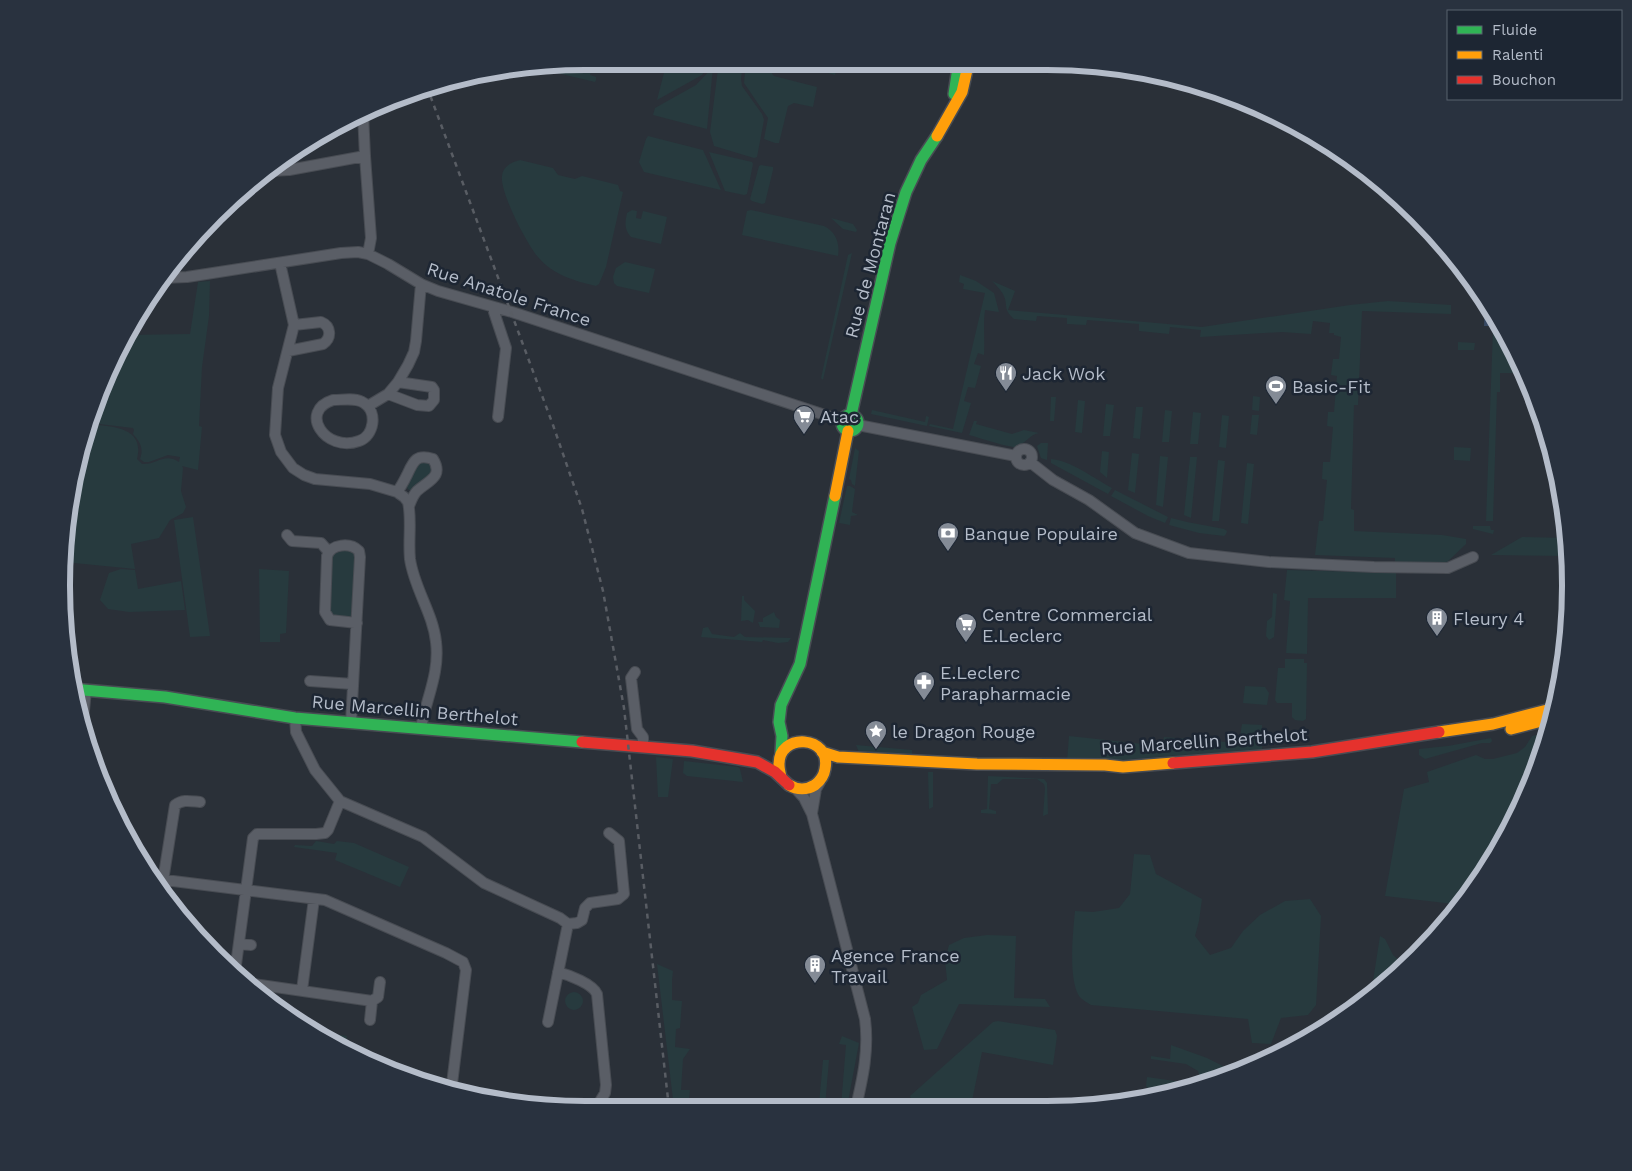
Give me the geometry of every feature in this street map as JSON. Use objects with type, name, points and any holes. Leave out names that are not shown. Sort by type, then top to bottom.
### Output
[{"type":"main road","name":"Rue de Montaran","points":[[955,104],[954,90],[957,70]]},
{"type":"main road","name":"Rue de Montaran","points":[[780,754],[782,736],[779,722],[781,705],[800,664],[888,250],[906,192],[920,160],[941,130],[962,92],[967,70]]},
{"type":"main road","name":"Rue Marcellin Berthelot","points":[[81,690],[165,696],[295,718],[692,751],[757,762],[766,766],[787,784],[796,788],[808,788],[846,762],[978,769],[989,767],[1039,768],[1058,772],[1110,772],[1410,747],[1498,732],[1544,720]]},
{"type":"main road","name":"Rue Marcellin Berthelot","points":[[757,762],[780,754],[786,746],[801,741],[813,744],[822,752],[838,757],[977,764],[1106,765],[1123,767],[1312,752],[1493,724],[1546,710]]},
{"type":"main road","points":[[780,715],[788,730],[801,741]]},
{"type":"main road","points":[[822,752],[826,763],[822,778]]},
{"type":"main road","points":[[780,754],[778,770],[781,777]]},
{"type":"street","points":[[363,121],[370,238],[368,254]]},
{"type":"street","points":[[281,170],[364,156]]},
{"type":"street","name":"Rue Anatole France","points":[[173,277],[280,263],[341,252],[368,254],[421,284],[850,423],[1016,456],[1020,450],[1027,450],[1032,456],[1030,462],[1053,480],[1089,500],[1135,533],[1189,553],[1270,562],[1448,568],[1472,557]]},
{"type":"street","points":[[280,263],[294,325],[278,388],[275,422],[276,441],[286,461],[299,472],[315,478],[370,484],[397,492],[404,497],[409,506]]},
{"type":"street","points":[[368,406],[388,394],[398,382],[414,352],[421,284]]},
{"type":"street","points":[[494,307],[506,348],[498,417]]},
{"type":"street","points":[[288,351],[324,344],[330,336],[327,327],[321,322],[294,325]]},
{"type":"street","points":[[388,394],[422,406],[429,406],[434,400],[434,390],[432,387],[408,385],[398,382]]},
{"type":"street","points":[[333,400],[353,400],[360,401],[368,406],[373,424],[368,436],[362,440],[350,443],[337,442],[325,436],[320,430],[317,422],[319,412],[322,406],[328,402],[333,400]]},
{"type":"street","points":[[397,492],[413,462],[422,457],[433,459],[437,465],[437,472],[434,477],[415,493],[409,506],[410,559],[432,622],[437,653],[435,677],[421,728]]},
{"type":"street","points":[[287,535],[292,541],[321,543],[328,551]]},
{"type":"street","points":[[351,723],[357,623],[360,557],[359,551],[352,546],[333,547],[328,551],[326,565],[325,612],[330,620],[357,623]]},
{"type":"street","points":[[635,672],[631,678],[637,729],[643,737],[643,747]]},
{"type":"street","points":[[310,681],[353,684]]},
{"type":"street","points":[[85,705],[86,690]]},
{"type":"street","points":[[295,718],[296,732],[315,770],[340,801],[423,837],[484,882],[560,918],[568,924],[577,923],[582,920],[585,908],[590,903],[618,900],[624,894],[619,841],[609,833]]},
{"type":"street","points":[[812,814],[816,789],[822,778]]},
{"type":"street","points":[[796,788],[804,798],[812,814],[865,1019],[866,1056],[857,1101]]},
{"type":"street","points":[[162,878],[174,805],[179,801],[185,800],[200,802]]},
{"type":"street","points":[[236,964],[254,835],[325,833],[340,801]]},
{"type":"street","points":[[165,882],[332,902],[452,955],[463,962],[466,970],[452,1083]]},
{"type":"street","points":[[302,990],[314,899]]},
{"type":"street","points":[[548,1022],[568,924]]},
{"type":"street","points":[[239,944],[251,945]]},
{"type":"street","points":[[558,972],[593,987],[597,994],[606,1085],[605,1093],[600,1101]]},
{"type":"street","points":[[370,1020],[372,1001],[378,996],[380,982]]},
{"type":"street","points":[[261,985],[372,1001]]},
{"type":"green space","points":[[591,70],[590,75],[596,77],[595,82],[550,71]]},
{"type":"green space","points":[[665,70],[705,70],[702,75],[657,100]]},
{"type":"green space","points":[[710,70],[713,70],[707,129],[653,115],[655,108],[696,85]]},
{"type":"green space","points":[[718,70],[742,70],[742,86],[762,114],[764,120],[757,157],[754,158],[714,146],[710,132]]},
{"type":"green space","points":[[745,70],[773,70],[772,74],[774,76],[817,87],[813,107],[794,103],[788,106],[779,143],[775,143],[764,139],[768,118],[744,83]]},
{"type":"green space","points":[[818,70],[836,70],[835,75]]},
{"type":"green space","points":[[648,136],[703,150],[721,190],[644,172],[639,162]]},
{"type":"green space","points":[[709,152],[752,162],[747,194],[725,191]]},
{"type":"green space","points":[[520,160],[553,168],[558,175],[575,179],[582,176],[618,185],[620,191],[623,192],[606,267],[599,284],[596,286],[557,273],[538,257],[527,241],[505,194],[502,176],[506,167]]},
{"type":"green space","points":[[759,166],[773,167],[765,203],[762,204],[750,199]]},
{"type":"green space","points":[[632,210],[637,211],[636,218],[641,219],[643,211],[667,217],[661,244],[631,237],[626,229],[626,223],[627,213]]},
{"type":"green space","points":[[751,210],[828,228],[836,238],[838,256],[742,235],[747,211]]},
{"type":"green space","points":[[831,218],[853,224],[857,230],[856,232],[843,229]]},
{"type":"green space","points":[[852,253],[823,380],[821,378],[848,255]]},
{"type":"green space","points":[[625,262],[655,269],[649,293],[617,286],[614,283],[613,277],[616,268]]},
{"type":"green space","points":[[960,275],[976,281],[994,293],[999,312],[985,310],[984,355],[978,353],[974,364],[981,366],[975,388],[968,387],[964,401],[971,403],[962,433],[929,426],[930,424],[953,429],[985,293],[963,289],[964,284],[959,282]]},
{"type":"green space","points":[[210,281],[209,316],[202,367],[199,426],[202,427],[198,470],[182,466],[181,491],[186,507],[183,513],[170,520],[159,538],[131,544],[135,569],[71,563],[74,518],[80,485],[96,425],[117,428],[132,435],[136,440],[138,448],[137,459],[142,464],[169,458],[179,462],[180,457],[168,455],[144,462],[140,459],[141,448],[133,434],[133,428],[96,424],[109,388],[135,335],[190,334],[198,282]]},
{"type":"green space","points":[[992,281],[1015,291],[1008,310],[1202,327],[1388,301],[1451,305],[1451,314],[1362,311],[1358,405],[1354,405],[1351,509],[1354,510],[1354,531],[1442,535],[1466,539],[1466,544],[1444,565],[1395,563],[1395,558],[1315,555],[1319,521],[1323,521],[1327,480],[1322,479],[1323,462],[1330,462],[1333,427],[1327,426],[1328,412],[1334,412],[1337,376],[1331,375],[1333,359],[1339,359],[1341,337],[1334,335],[1334,333],[1329,333],[1330,323],[1313,321],[1311,334],[1282,332],[1200,337],[1201,330],[1170,327],[1169,334],[1139,331],[1139,324],[1087,320],[1086,325],[1067,324],[1067,318],[1037,316],[1036,321],[1014,319],[1007,309],[1003,294]]},
{"type":"green space","points":[[1494,329],[1516,373],[1500,373],[1500,392],[1497,392],[1493,521],[1486,521]]},
{"type":"green space","points":[[1458,342],[1475,343],[1474,350],[1458,350]]},
{"type":"green space","points":[[1253,396],[1260,397],[1259,411],[1252,410]]},
{"type":"green space","points":[[1051,397],[1056,397],[1054,421],[1050,421]]},
{"type":"green space","points":[[1078,400],[1085,401],[1082,433],[1075,432]]},
{"type":"green space","points":[[1106,404],[1114,405],[1110,436],[1103,436]]},
{"type":"green space","points":[[1136,407],[1143,407],[1140,439],[1133,438]]},
{"type":"green space","points":[[872,410],[925,422],[926,416],[929,417],[927,426],[871,414]]},
{"type":"green space","points":[[1165,410],[1172,411],[1169,442],[1162,442]]},
{"type":"green space","points":[[1193,412],[1201,413],[1198,444],[1190,444]]},
{"type":"green space","points":[[1222,415],[1229,416],[1226,448],[1219,447]]},
{"type":"green space","points":[[1252,415],[1259,415],[1257,435],[1250,434]]},
{"type":"green space","points":[[974,421],[977,421],[976,424],[1012,434],[1024,430],[1039,433],[1019,446],[1013,447],[969,435]]},
{"type":"green space","points":[[1041,443],[1048,443],[1047,460],[1041,458],[1037,446]]},
{"type":"green space","points":[[1454,447],[1471,448],[1470,461],[1454,460]]},
{"type":"green space","points":[[855,448],[859,451],[855,486],[849,479]]},
{"type":"green space","points":[[1102,451],[1109,452],[1107,478],[1100,472]]},
{"type":"green space","points":[[1132,453],[1139,454],[1135,493],[1128,490]]},
{"type":"green space","points":[[1160,456],[1168,457],[1163,507],[1156,505]]},
{"type":"green space","points":[[1190,457],[1197,457],[1191,518],[1184,515]]},
{"type":"green space","points":[[1051,459],[1074,466],[1112,488],[1108,494],[1051,463]]},
{"type":"green space","points":[[1218,460],[1225,461],[1219,521],[1212,521]]},
{"type":"green space","points":[[423,461],[432,464],[433,472],[412,490],[409,490],[406,487],[415,465]]},
{"type":"green space","points":[[1247,463],[1254,464],[1248,524],[1241,523]]},
{"type":"green space","points":[[847,486],[855,489],[852,512],[858,515],[851,516],[850,525],[839,523]]},
{"type":"green space","points":[[1115,490],[1168,517],[1165,523],[1111,496]]},
{"type":"green space","points":[[193,517],[210,636],[190,637],[174,520]]},
{"type":"green space","points":[[1171,518],[1227,531],[1224,536],[1199,533],[1169,525]]},
{"type":"green space","points":[[1473,526],[1490,526],[1491,530],[1494,530],[1493,534],[1473,529]]},
{"type":"green space","points":[[1522,537],[1560,538],[1561,556],[1491,555]]},
{"type":"green space","points":[[333,550],[356,552],[354,614],[347,619],[332,618],[327,607],[330,558]]},
{"type":"green space","points":[[121,569],[135,570],[138,589],[181,581],[185,610],[129,612],[108,609],[100,600],[109,573]]},
{"type":"green space","points":[[259,569],[289,571],[286,633],[280,634],[280,642],[260,642]]},
{"type":"green space","points":[[1287,570],[1396,573],[1396,598],[1308,598],[1307,654],[1286,653],[1290,601],[1284,600]]},
{"type":"green space","points":[[1273,593],[1277,594],[1274,637],[1269,640],[1266,636],[1267,621],[1272,617]]},
{"type":"green space","points":[[742,596],[744,596],[744,600],[755,611],[753,623],[748,620],[741,621]]},
{"type":"green space","points":[[774,612],[780,620],[779,628],[760,627],[758,622],[763,622],[763,618]]},
{"type":"green space","points":[[708,627],[712,634],[734,637],[740,633],[745,637],[791,638],[788,642],[778,643],[763,640],[762,642],[701,637],[703,628]]},
{"type":"green space","points":[[1285,659],[1304,659],[1304,663],[1307,663],[1306,719],[1303,721],[1295,720],[1292,717],[1292,703],[1277,703],[1275,700],[1278,668],[1285,668]]},
{"type":"green space","points":[[1245,686],[1265,687],[1269,693],[1267,705],[1243,703]]},
{"type":"green space","points":[[1242,724],[1262,725],[1262,749],[1119,760],[1067,761],[1069,736],[1162,746],[1164,737],[1239,743]]},
{"type":"green space","points":[[1540,734],[1523,783],[1509,813],[1475,872],[1451,904],[1385,896],[1404,789],[1429,782],[1427,772],[1476,755],[1485,759],[1493,759],[1517,753],[1525,747],[1532,736]]},
{"type":"green space","points":[[1491,738],[1492,741],[1490,743],[1482,743],[1425,759],[1419,755],[1419,749]]},
{"type":"green space","points":[[856,745],[912,750],[912,754],[859,752]]},
{"type":"green space","points":[[656,757],[673,759],[668,797],[658,797]]},
{"type":"green space","points":[[684,761],[738,767],[743,782],[687,776],[683,773]]},
{"type":"green space","points":[[928,772],[933,772],[933,807],[929,809]]},
{"type":"green space","points":[[988,776],[1044,779],[1047,783],[1048,814],[1043,816],[1045,788],[1044,784],[1037,779],[1003,779],[997,784],[991,784],[989,809],[996,811],[996,814],[981,813],[981,810],[987,809]]},
{"type":"green space","points":[[316,841],[334,844],[337,841],[354,843],[409,867],[400,887],[335,860],[337,853],[294,847],[295,845],[312,846]]},
{"type":"green space","points":[[1134,854],[1150,855],[1156,874],[1202,899],[1195,936],[1210,955],[1231,948],[1243,931],[1260,915],[1285,901],[1310,899],[1321,916],[1316,1005],[1308,1015],[1281,1018],[1271,1044],[1252,1043],[1248,1019],[1091,1005],[1082,999],[1076,988],[1072,967],[1075,911],[1093,912],[1119,908],[1130,894]]},
{"type":"green space","points":[[987,935],[1016,936],[1014,998],[1045,999],[1050,1007],[959,1004],[937,1049],[924,1050],[912,1007],[918,1003],[921,995],[947,980],[945,960],[949,945],[964,938]]},
{"type":"green space","points":[[1380,936],[1385,939],[1393,955],[1399,961],[1373,984]]},
{"type":"green space","points":[[657,964],[673,971],[672,1000],[682,1001],[680,1028],[676,1029],[675,1047],[690,1049],[683,1059],[681,1090],[690,1090],[689,1101],[673,1101]]},
{"type":"green space","points":[[574,992],[580,995],[583,1001],[580,1007],[574,1010],[568,1007],[565,1001],[568,995]]},
{"type":"green space","points":[[998,1021],[1055,1030],[1057,1036],[1053,1065],[982,1052],[972,1101],[912,1101],[910,1096],[993,1022]]},
{"type":"green space","points":[[331,1034],[347,1036],[346,1042]]},
{"type":"green space","points":[[842,1036],[859,1043],[848,1101],[841,1101],[846,1045],[839,1044]]},
{"type":"green space","points":[[1171,1045],[1207,1058],[1227,1068],[1200,1077],[1198,1071],[1186,1064],[1151,1059],[1151,1056],[1170,1059]]},
{"type":"green space","points":[[823,1060],[829,1060],[826,1101],[819,1101]]},
{"type":"green space","points":[[1147,1077],[1182,1082],[1149,1091],[1146,1086]]},
{"type":"water","points":[[1485,314],[1492,326],[1484,326]]},
{"type":"railway","points":[[430,94],[553,425],[582,509],[603,591],[624,708],[668,1101]]},
{"type":"traffic: fast","points":[[954,94],[958,70]]},
{"type":"traffic: fast","points":[[851,415],[890,243],[906,192],[921,160],[937,136]]},
{"type":"traffic: fast","points":[[850,415],[856,417],[858,423],[856,429],[850,431],[844,429],[842,423],[844,417],[850,415]]},
{"type":"traffic: fast","points":[[781,752],[782,736],[779,722],[781,705],[800,664],[835,496]]},
{"type":"traffic: fast","points":[[81,690],[165,697],[295,718],[582,742]]},
{"type":"traffic: slow","points":[[937,136],[962,92],[967,70]]},
{"type":"traffic: slow","points":[[835,496],[848,431]]},
{"type":"traffic: slow","points":[[1439,732],[1493,724],[1546,710]]},
{"type":"traffic: slow","points":[[1511,729],[1544,720]]},
{"type":"traffic: slow","points":[[781,777],[779,770],[781,754],[787,747],[795,743],[804,742],[813,744],[821,749],[825,758],[825,769],[819,782],[805,789],[789,785]]},
{"type":"traffic: slow","points":[[822,752],[838,757],[977,764],[1105,765],[1123,767],[1173,763]]},
{"type":"traffic: jam","points":[[1173,763],[1312,752],[1439,732]]},
{"type":"traffic: jam","points":[[582,742],[692,751],[757,762],[775,772],[789,785]]},
{"type":"place","name":"Jack Wok","points":[[1006,392]]},
{"type":"place","name":"Basic-Fit","points":[[1276,405]]},
{"type":"place","name":"Atac","points":[[804,435]]},
{"type":"place","name":"Banque Populaire","points":[[948,552]]},
{"type":"place","name":"Fleury 4","points":[[1437,637]]},
{"type":"place","name":"Centre Commercial E.Leclerc","points":[[966,643]]},
{"type":"place","name":"E.Leclerc Parapharmacie","points":[[924,701]]},
{"type":"place","name":"le Dragon Rouge","points":[[876,750]]},
{"type":"place","name":"Agence France Travail","points":[[815,984]]}]
